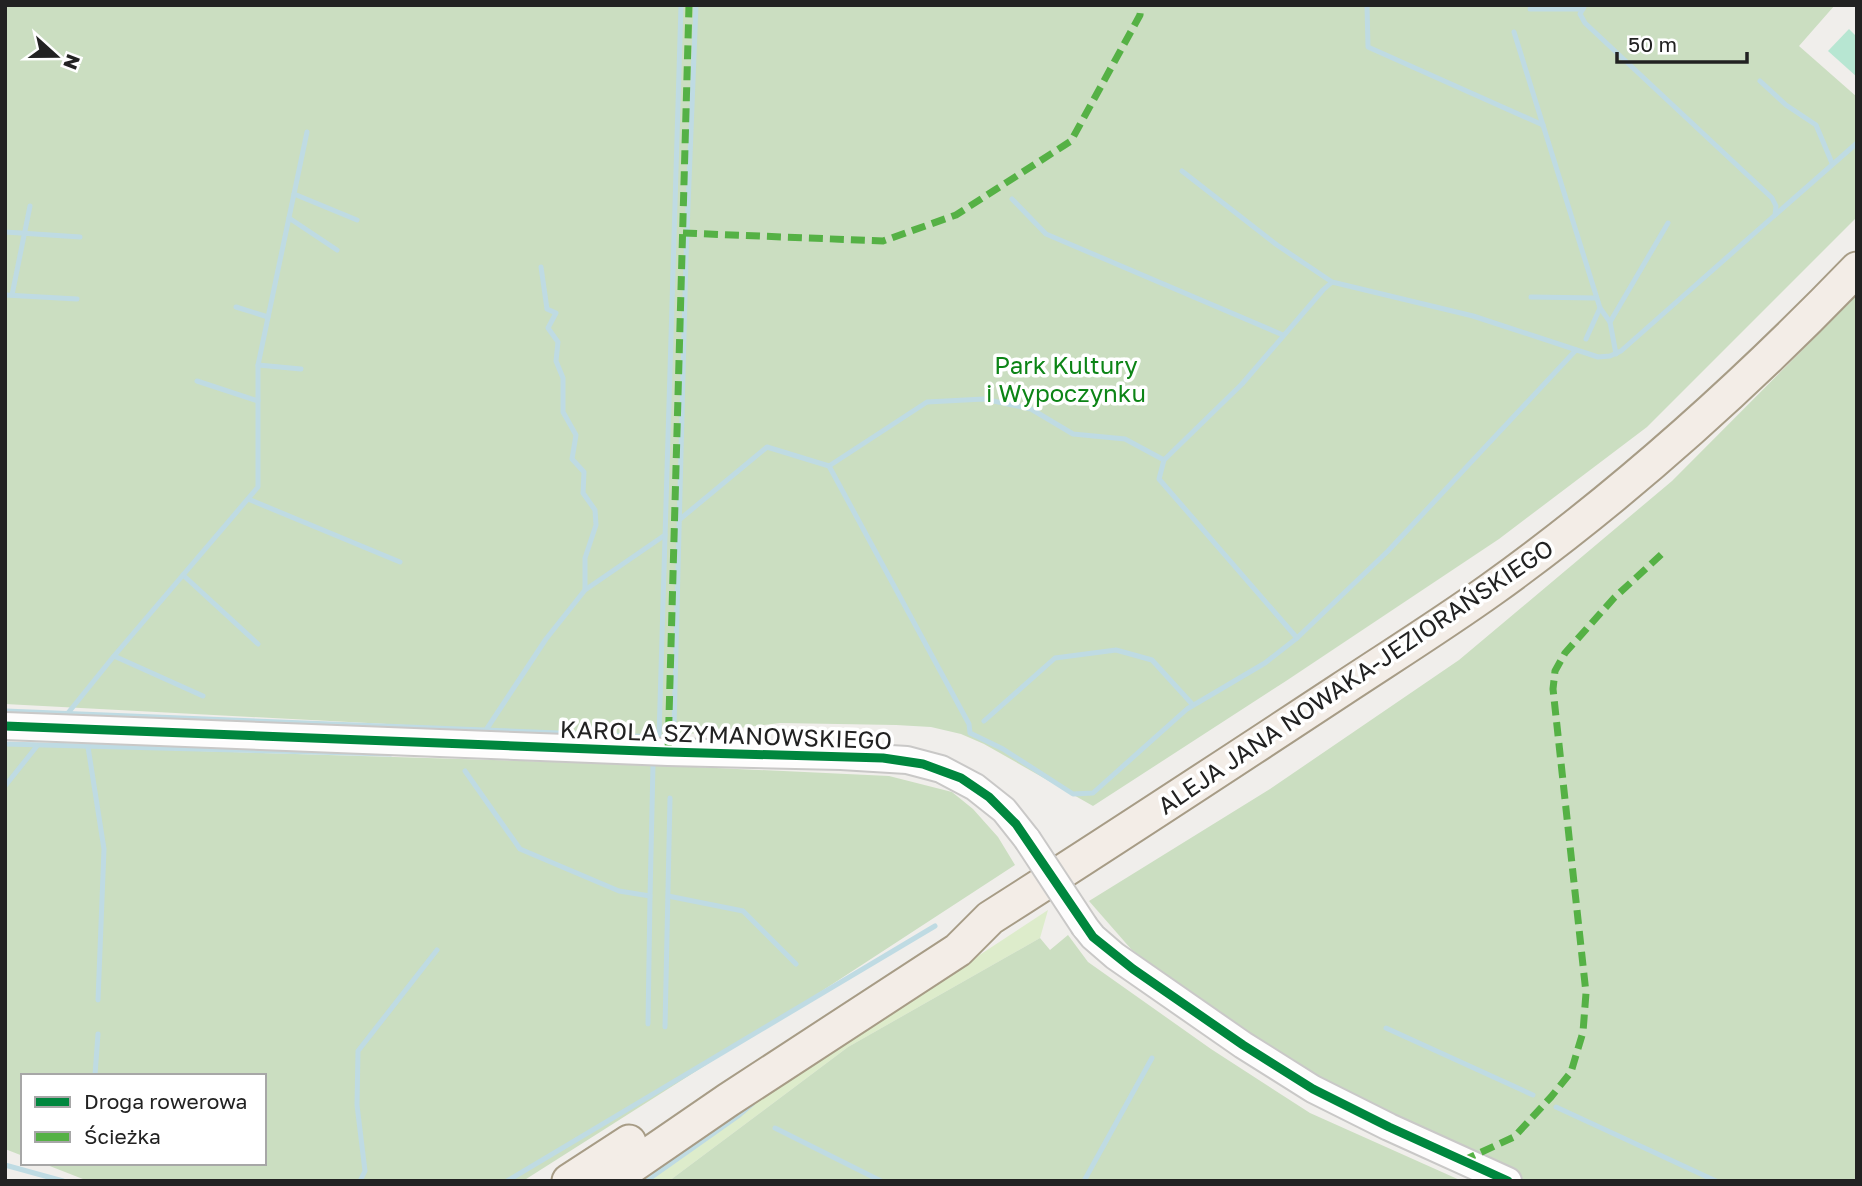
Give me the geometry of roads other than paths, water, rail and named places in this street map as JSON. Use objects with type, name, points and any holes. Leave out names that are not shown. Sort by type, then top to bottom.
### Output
[{"type":"main road","name":"ALEJA JANA NOWAKA-JEZIORAŃSKIEGO","points":[[610,1181],[728,1100],[958,950],[990,918],[1275,733],[1502,581],[1567,532],[1710,412],[1857,268]]},
{"type":"main road","name":"ALEJA JANA NOWAKA-JEZIORAŃSKIEGO","points":[[569,1181],[950,933],[990,918]]},
{"type":"main road","points":[[550,1181],[622,1147]]},
{"type":"street","name":"KAROLA SZYMANOWSKIEGO","points":[[5,726],[895,759],[941,769],[975,786],[1004,810],[1027,839],[1085,927],[1104,947],[1133,969],[1275,1066],[1353,1110],[1508,1181]]},
{"type":"waterway","points":[[5,711],[659,737],[681,5]]},
{"type":"waterway","points":[[674,727],[686,257],[696,5]]},
{"type":"waterway","points":[[1367,5],[1368,47],[1543,125]]},
{"type":"waterway","points":[[1297,638],[1159,479],[1164,460],[1242,384],[1332,282],[1473,316],[1598,357],[1610,356],[1621,351],[1775,215],[1776,206],[1772,198],[1585,23],[1580,14],[1585,5]]},
{"type":"waterway","points":[[1530,9],[1583,9]]},
{"type":"waterway","points":[[1514,32],[1600,308],[1610,322],[1616,354]]},
{"type":"waterway","points":[[1760,81],[1786,105],[1816,125],[1832,163]]},
{"type":"waterway","points":[[68,713],[258,487],[258,365],[307,132]]},
{"type":"waterway","points":[[1775,215],[1857,143]]},
{"type":"waterway","points":[[1182,171],[1277,245],[1332,282]]},
{"type":"waterway","points":[[294,194],[357,220]]},
{"type":"waterway","points":[[1012,199],[1046,234],[1283,335]]},
{"type":"waterway","points":[[12,295],[30,206]]},
{"type":"waterway","points":[[289,218],[337,250]]},
{"type":"waterway","points":[[1610,322],[1668,223]]},
{"type":"waterway","points":[[5,232],[80,237]]},
{"type":"waterway","points":[[486,730],[546,639],[585,590],[585,558],[596,525],[595,510],[583,493],[584,472],[572,459],[576,435],[563,412],[563,378],[556,361],[558,342],[548,328],[556,313],[547,309],[541,267]]},
{"type":"waterway","points":[[5,295],[77,299]]},
{"type":"waterway","points":[[1531,297],[1596,298]]},
{"type":"waterway","points":[[236,307],[268,317]]},
{"type":"waterway","points":[[1586,339],[1600,308]]},
{"type":"waterway","points":[[679,520],[767,447],[829,466],[969,724],[970,733],[1003,749],[1073,794],[1093,793],[1187,709],[1265,663],[1297,638],[1388,551],[1576,350]]},
{"type":"waterway","points":[[258,365],[301,369]]},
{"type":"waterway","points":[[197,381],[258,401]]},
{"type":"waterway","points":[[829,466],[927,402],[984,399],[1031,409],[1073,434],[1125,439],[1164,460]]},
{"type":"waterway","points":[[248,499],[400,562]]},
{"type":"waterway","points":[[585,590],[665,535]]},
{"type":"waterway","points":[[183,575],[258,644]]},
{"type":"waterway","points":[[984,721],[1055,658],[1116,650],[1152,660],[1193,705]]},
{"type":"waterway","points":[[114,656],[203,696]]},
{"type":"waterway","points":[[5,744],[391,754]]},
{"type":"waterway","points":[[5,786],[37,746]]},
{"type":"waterway","points":[[88,747],[104,849],[98,1000]]},
{"type":"waterway","points":[[465,771],[520,849],[619,891],[650,896],[653,765],[649,762]]},
{"type":"waterway","points":[[665,1027],[670,798]]},
{"type":"waterway","points":[[648,1024],[650,896]]},
{"type":"waterway","points":[[668,896],[743,911],[796,964]]},
{"type":"waterway","points":[[507,1181],[935,926]]},
{"type":"waterway","points":[[360,1181],[365,1171],[357,1105],[358,1051],[437,950]]},
{"type":"waterway","points":[[1386,1028],[1533,1095]]},
{"type":"waterway","points":[[95,1074],[98,1034]]},
{"type":"waterway","points":[[1084,1181],[1152,1058]]},
{"type":"waterway","points":[[646,1181],[753,1103]]},
{"type":"waterway","points":[[1556,1107],[1716,1181]]},
{"type":"waterway","points":[[775,1128],[881,1181]]},
{"type":"waterway","points":[[5,1165],[63,1181]]},
{"type":"park label","name":"Park Kultury i Wypoczynku","points":[[1066,378]]}]
